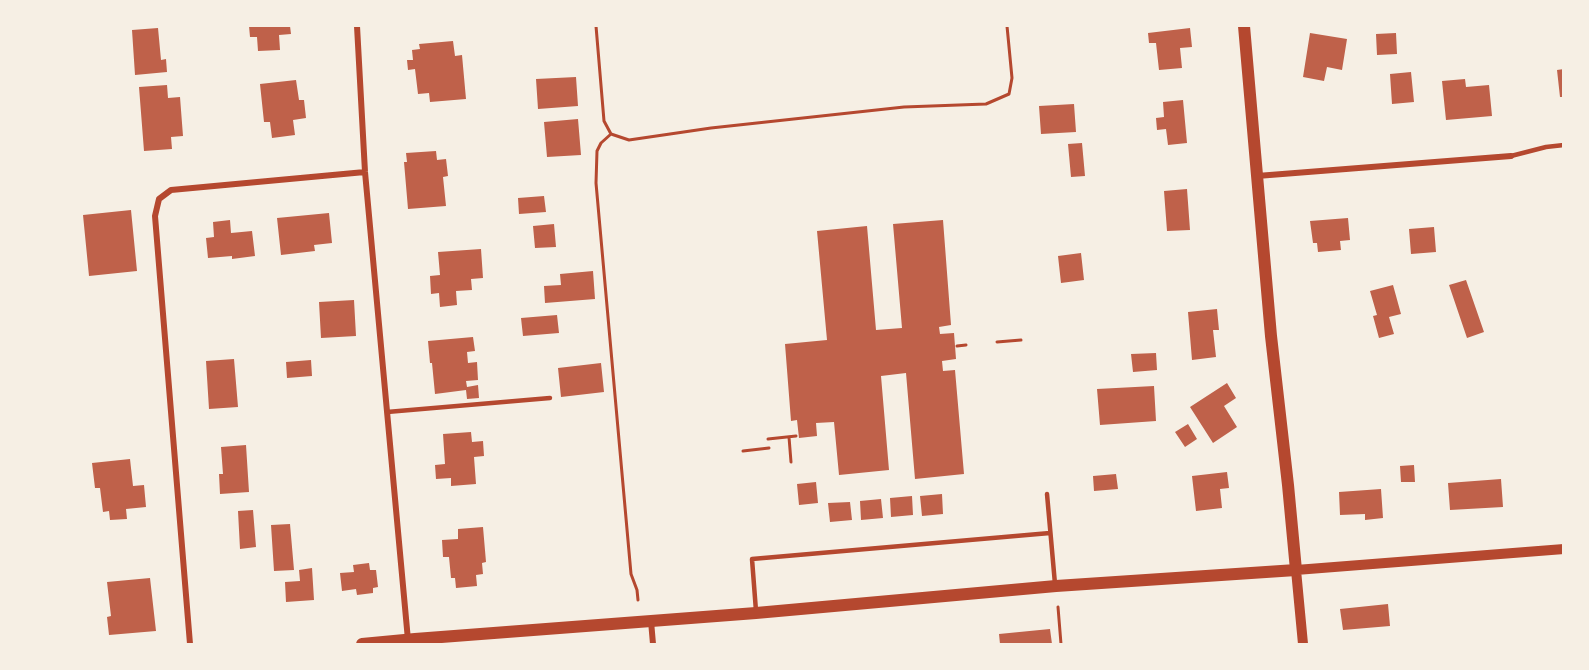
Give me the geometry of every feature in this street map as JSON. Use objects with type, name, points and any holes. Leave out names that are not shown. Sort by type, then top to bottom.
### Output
[{"type":"main road","points":[[362,645],[1056,586],[1296,570],[1271,336],[1244,26]]},
{"type":"street","points":[[357,26],[366,172],[408,640]]},
{"type":"street","points":[[1257,177],[1511,156]]},
{"type":"street","points":[[190,645],[155,216],[159,199],[171,190],[366,172]]},
{"type":"street","points":[[1302,645],[1296,570],[1563,549]]},
{"type":"street","points":[[651,621],[653,645]]},
{"type":"lane","points":[[1511,156],[1563,145]]},
{"type":"lane","points":[[387,412],[550,398]]},
{"type":"lane","points":[[1047,494],[1056,586]]},
{"type":"lane","points":[[756,613],[752,559],[1050,533]]},
{"type":"path","points":[[596,26],[604,121],[611,134],[629,140],[711,128],[904,107],[986,104],[1009,94],[1012,78],[1007,26]]},
{"type":"path","points":[[611,134],[601,143],[597,151],[596,183],[631,574],[638,600]]},
{"type":"path","points":[[997,342],[1021,340]]},
{"type":"path","points":[[957,346],[966,345]]},
{"type":"path","points":[[789,436],[791,462]]},
{"type":"path","points":[[768,439],[796,436]]},
{"type":"path","points":[[743,451],[769,448]]},
{"type":"path","points":[[1058,607],[1061,645]]},
{"type":"building","points":[[249,26],[290,26],[291,34],[279,35],[280,50],[258,51],[257,37],[250,37]]},
{"type":"building","points":[[158,28],[161,60],[166,59],[167,72],[135,75],[132,30]]},
{"type":"building","points":[[1190,28],[1192,47],[1180,48],[1182,68],[1159,70],[1156,43],[1149,43],[1148,33]]},
{"type":"building","points":[[1310,33],[1347,39],[1342,70],[1327,67],[1324,81],[1303,77]]},
{"type":"building","points":[[1396,33],[1397,54],[1377,55],[1376,34]]},
{"type":"building","points":[[453,41],[455,56],[462,55],[466,99],[430,102],[429,93],[418,94],[415,69],[408,70],[407,60],[413,60],[412,50],[420,49],[419,44]]},
{"type":"building","points":[[1564,69],[1564,97],[1560,97],[1557,70]]},
{"type":"building","points":[[1411,72],[1414,102],[1392,104],[1390,74]]},
{"type":"building","points":[[576,77],[578,106],[538,109],[536,79]]},
{"type":"building","points":[[1465,79],[1466,87],[1489,85],[1492,116],[1446,120],[1442,81]]},
{"type":"building","points":[[296,80],[299,100],[304,100],[306,118],[293,120],[295,135],[272,138],[270,122],[264,122],[260,84]]},
{"type":"building","points":[[167,85],[168,98],[180,97],[183,136],[171,137],[172,149],[144,151],[139,87]]},
{"type":"building","points":[[1183,100],[1187,143],[1168,145],[1166,129],[1157,130],[1156,118],[1164,117],[1163,102]]},
{"type":"building","points":[[1074,104],[1076,132],[1041,134],[1039,106]]},
{"type":"building","points":[[578,119],[581,155],[547,157],[544,122]]},
{"type":"building","points":[[1082,143],[1085,176],[1071,177],[1068,144]]},
{"type":"building","points":[[436,151],[437,160],[446,159],[448,176],[443,177],[446,206],[408,209],[404,162],[407,162],[406,153]]},
{"type":"building","points":[[1187,189],[1190,230],[1167,231],[1164,191]]},
{"type":"building","points":[[544,196],[546,212],[519,214],[518,198]]},
{"type":"building","points":[[131,210],[137,271],[89,276],[83,215]]},
{"type":"building","points":[[329,213],[332,243],[314,245],[315,251],[281,255],[277,218]]},
{"type":"building","points":[[1348,218],[1350,240],[1340,241],[1341,250],[1318,252],[1317,243],[1313,243],[1310,221]]},
{"type":"building","points":[[230,220],[231,233],[252,231],[255,256],[232,259],[232,256],[208,258],[206,238],[214,237],[213,222]]},
{"type":"building","points":[[943,220],[951,325],[939,327],[940,334],[954,333],[956,359],[942,361],[943,371],[955,370],[964,474],[915,479],[906,373],[881,376],[889,470],[839,475],[834,422],[816,423],[817,436],[799,438],[797,420],[791,421],[785,344],[827,340],[817,231],[867,226],[876,330],[902,328],[893,224]]},
{"type":"building","points":[[554,224],[556,247],[535,248],[533,226]]},
{"type":"building","points":[[1434,227],[1436,252],[1411,254],[1409,229]]},
{"type":"building","points":[[481,249],[483,278],[471,279],[472,290],[456,291],[457,305],[440,307],[439,293],[431,294],[430,276],[440,275],[438,252]]},
{"type":"building","points":[[1081,253],[1084,280],[1061,283],[1058,256]]},
{"type":"building","points":[[593,271],[595,299],[545,303],[544,286],[561,285],[560,274]]},
{"type":"building","points":[[1466,280],[1484,332],[1467,338],[1449,285]]},
{"type":"building","points":[[1393,285],[1401,314],[1389,317],[1394,334],[1379,338],[1373,316],[1377,315],[1370,291]]},
{"type":"building","points":[[354,300],[356,336],[321,338],[319,302]]},
{"type":"building","points":[[1217,309],[1219,330],[1213,330],[1216,357],[1192,360],[1188,312]]},
{"type":"building","points":[[557,315],[559,333],[523,336],[521,318]]},
{"type":"building","points":[[473,337],[475,351],[467,352],[468,363],[477,362],[478,380],[466,381],[467,387],[478,385],[479,398],[467,399],[466,390],[435,394],[428,341]]},
{"type":"building","points":[[1156,353],[1157,370],[1133,372],[1131,354]]},
{"type":"building","points":[[234,359],[238,407],[209,409],[206,361]]},
{"type":"building","points":[[311,360],[312,376],[287,378],[286,362]]},
{"type":"building","points":[[601,363],[604,392],[561,397],[558,368]]},
{"type":"building","points":[[1227,383],[1236,398],[1224,406],[1237,427],[1213,443],[1190,407]]},
{"type":"building","points":[[1154,386],[1156,421],[1100,425],[1097,389]]},
{"type":"building","points":[[1188,424],[1197,439],[1185,447],[1175,432]]},
{"type":"building","points":[[471,432],[472,442],[483,441],[484,456],[474,457],[476,484],[451,486],[451,478],[436,479],[435,465],[445,464],[443,434]]},
{"type":"building","points":[[246,445],[249,492],[220,494],[219,474],[223,474],[221,447]]},
{"type":"building","points":[[130,459],[133,486],[144,485],[146,507],[126,509],[127,519],[110,520],[109,511],[103,512],[100,488],[95,488],[92,463]]},
{"type":"building","points":[[1414,465],[1415,482],[1401,482],[1400,466]]},
{"type":"building","points":[[1227,472],[1229,488],[1220,489],[1222,508],[1196,511],[1192,476]]},
{"type":"building","points":[[1116,474],[1118,489],[1094,491],[1093,476]]},
{"type":"building","points":[[1501,479],[1503,507],[1450,510],[1448,483]]},
{"type":"building","points":[[816,482],[818,503],[799,505],[797,484]]},
{"type":"building","points":[[1381,489],[1383,518],[1365,520],[1365,514],[1340,515],[1339,492]]},
{"type":"building","points":[[942,494],[943,514],[922,516],[920,496]]},
{"type":"building","points":[[912,496],[913,515],[891,517],[890,498]]},
{"type":"building","points":[[881,499],[883,518],[861,520],[860,501]]},
{"type":"building","points":[[850,502],[852,520],[830,522],[828,503]]},
{"type":"building","points":[[253,510],[256,547],[240,549],[238,511]]},
{"type":"building","points":[[290,524],[294,570],[274,571],[271,525]]},
{"type":"building","points":[[483,527],[486,562],[482,563],[483,574],[476,575],[477,586],[456,588],[455,578],[451,578],[449,557],[443,557],[442,540],[458,539],[458,529]]},
{"type":"building","points":[[369,563],[370,570],[376,570],[378,587],[373,588],[373,593],[357,595],[356,589],[342,591],[340,573],[354,572],[353,565]]},
{"type":"building","points":[[312,568],[314,600],[286,602],[285,582],[300,581],[299,570]]},
{"type":"building","points":[[150,578],[156,631],[109,635],[107,617],[111,616],[107,582]]},
{"type":"building","points":[[1388,604],[1390,626],[1343,630],[1340,609]]},
{"type":"building","points":[[1050,629],[1052,644],[1000,644],[999,634]]}]
